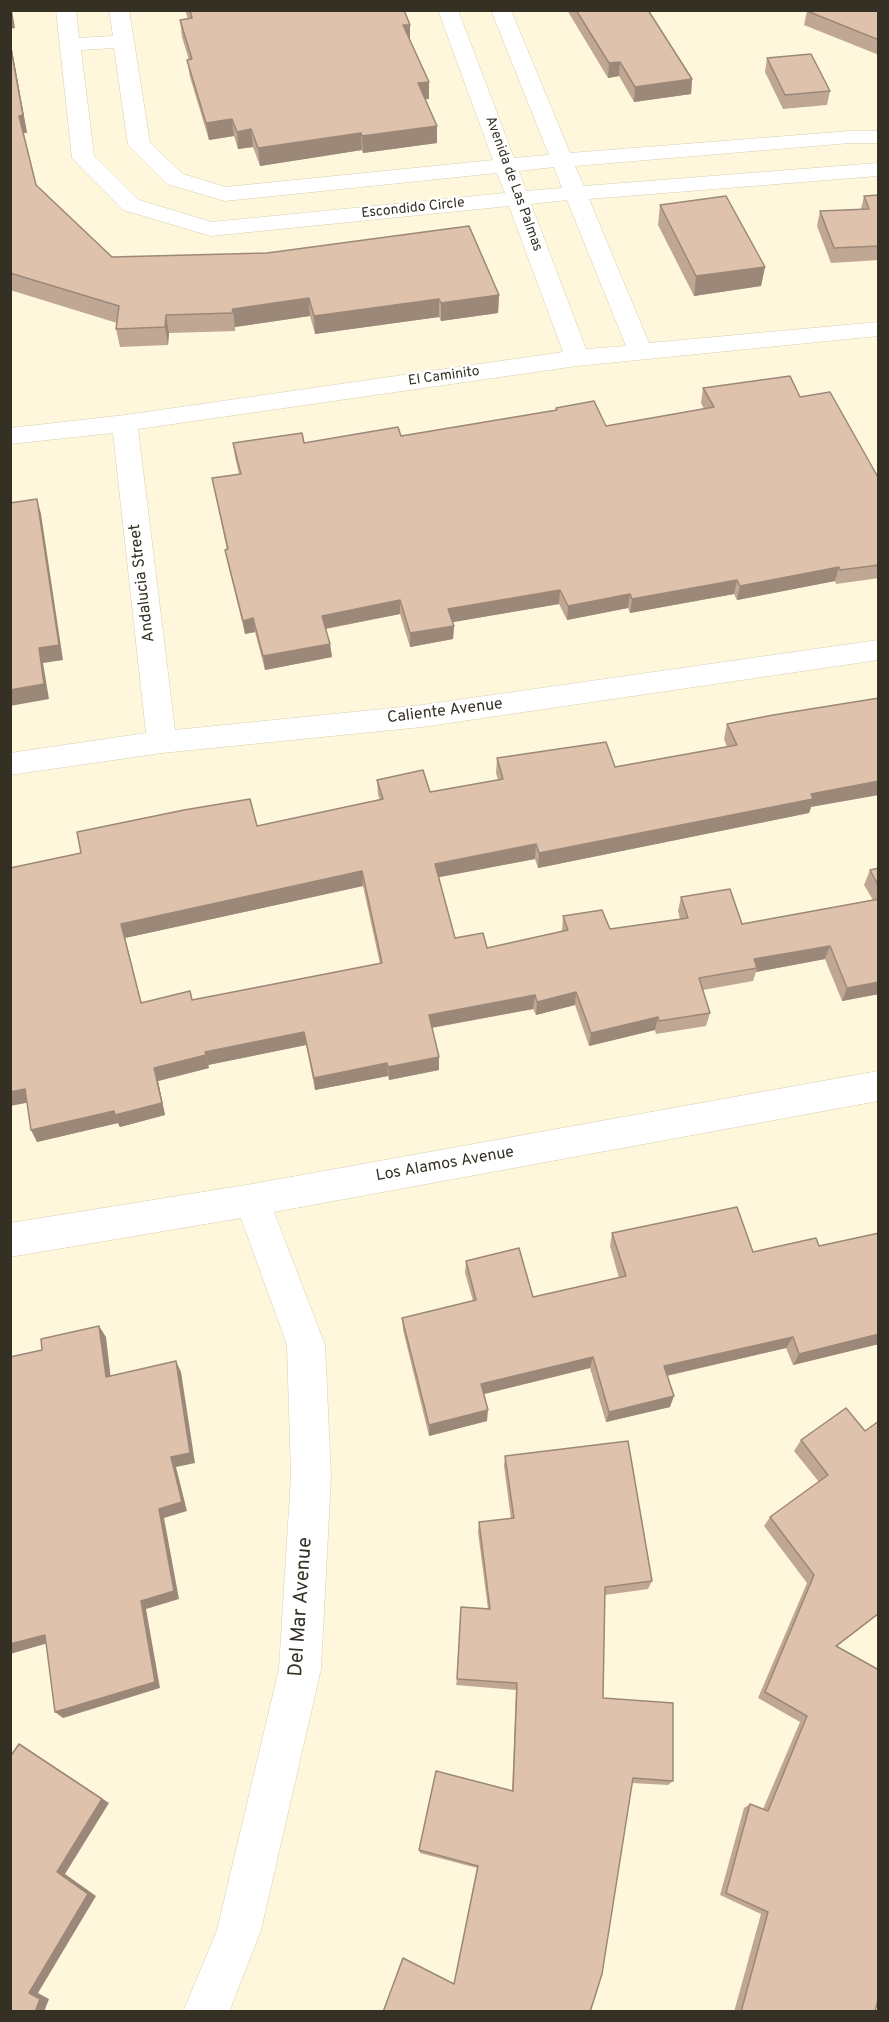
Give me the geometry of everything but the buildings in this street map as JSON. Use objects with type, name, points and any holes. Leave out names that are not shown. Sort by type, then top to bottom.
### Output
[{"type":"street","name":"Escondido Circle","points":[[66,10],[83,158],[130,205],[211,229],[575,193],[879,169]]},
{"type":"street","name":"Escondido Circle","points":[[119,10],[139,145],[175,179],[225,194],[563,160],[850,137],[879,137]]},
{"type":"street","name":"Avenida de Las Palmas","points":[[448,10],[578,358]]},
{"type":"street","points":[[501,10],[640,351]]},
{"type":"street","points":[[70,45],[123,41]]},
{"type":"street","name":"El Caminito","points":[[10,436],[124,423],[578,358],[879,329]]},
{"type":"street","name":"Andalucia Street","points":[[124,423],[162,742]]},
{"type":"street","name":"Caliente Avenue","points":[[10,764],[162,742],[422,716],[879,650]]},
{"type":"street","name":"Los Alamos Avenue","points":[[10,1240],[252,1200],[879,1086]]},
{"type":"street","name":"Del Mar Avenue","points":[[206,2012],[239,1930],[301,1657],[311,1476],[306,1345],[252,1200]]}]
